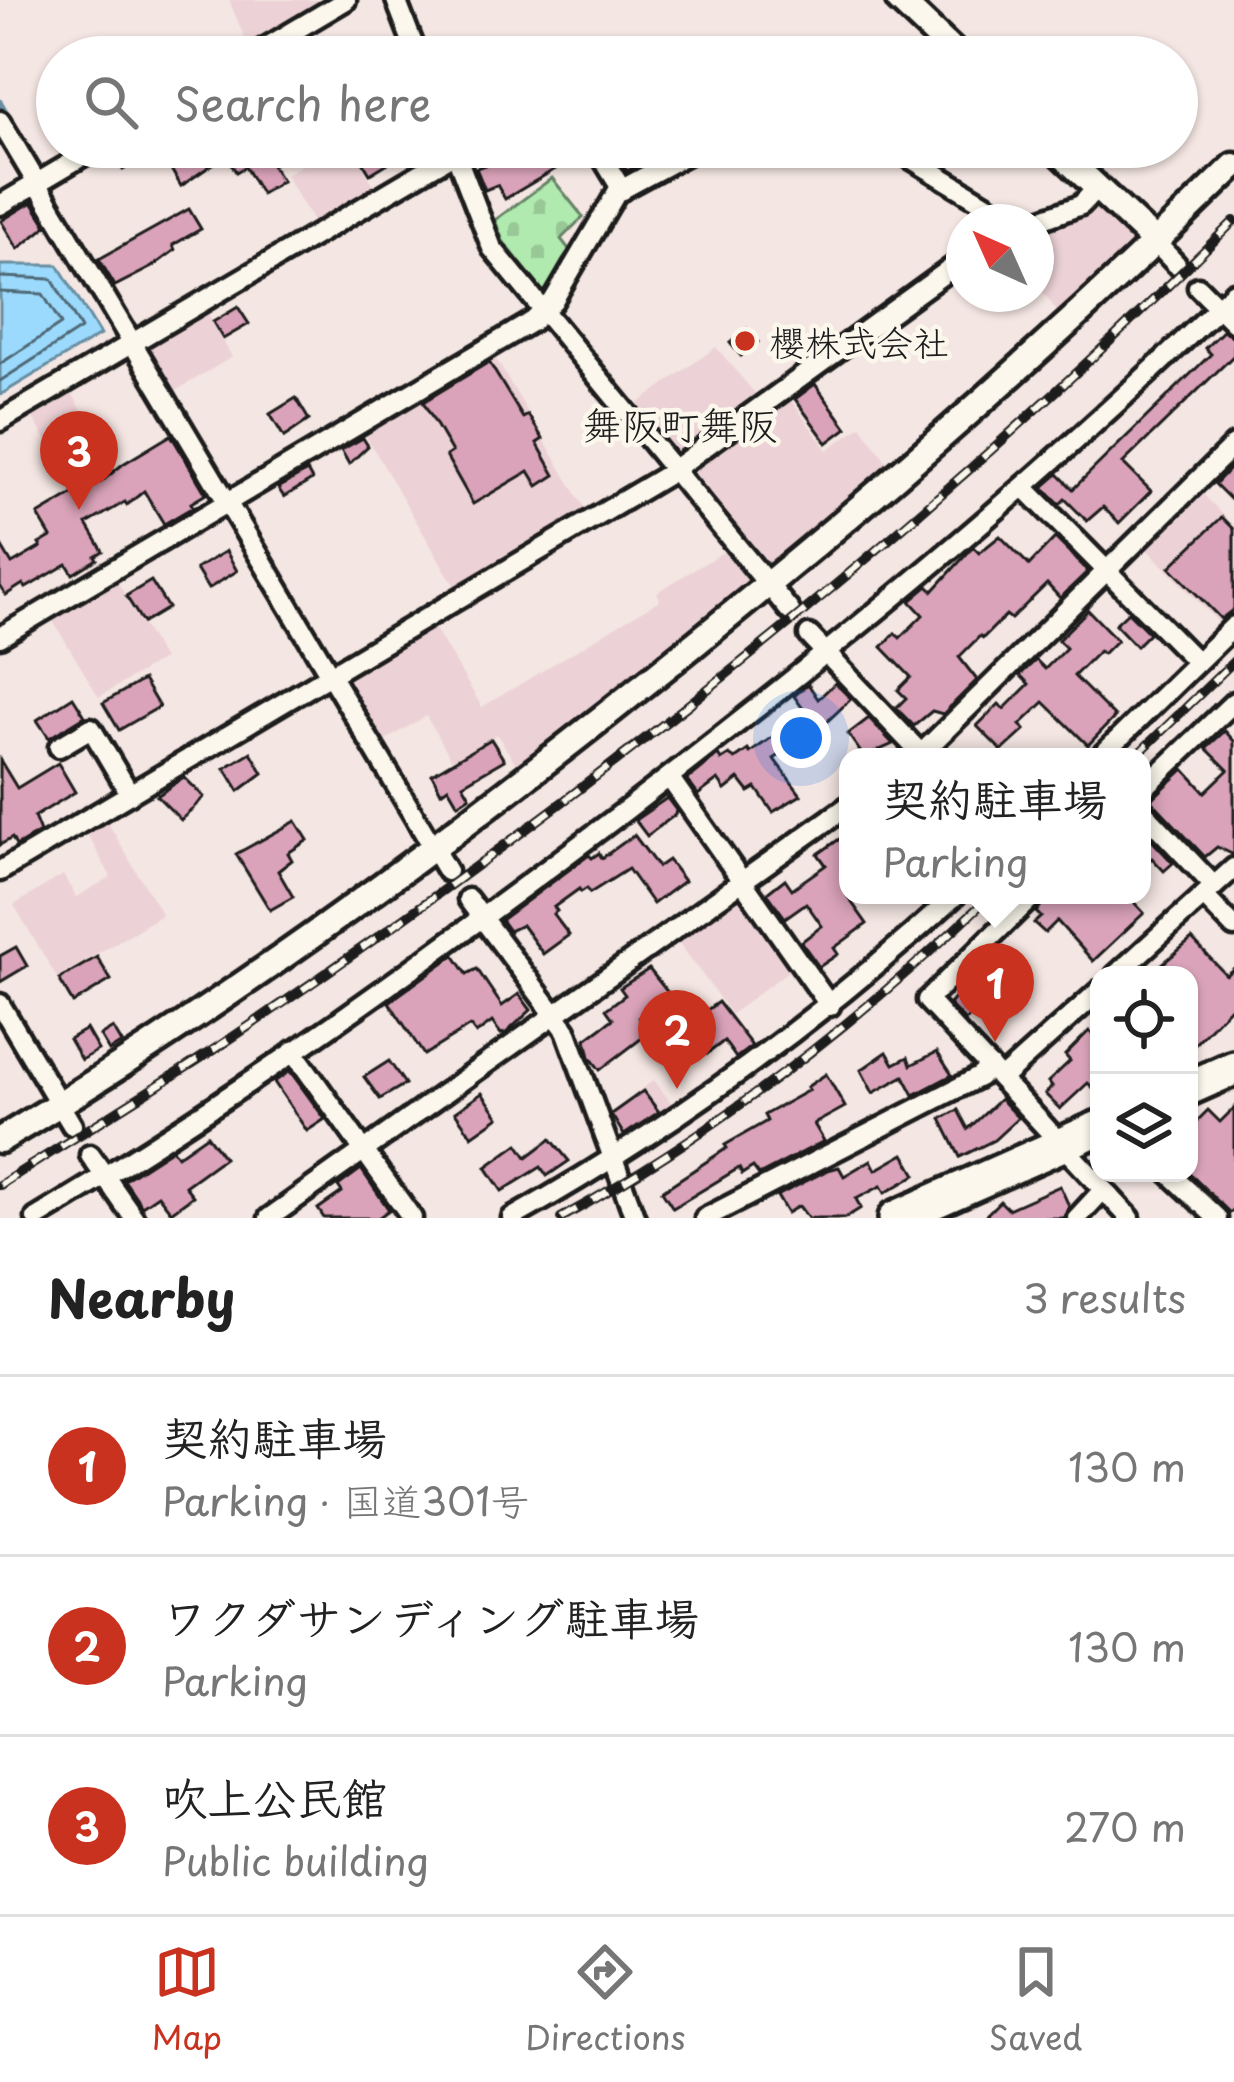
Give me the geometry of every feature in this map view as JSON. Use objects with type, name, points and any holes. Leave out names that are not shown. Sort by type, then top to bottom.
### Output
[{"type":"highway","points":[[1198,1084],[1234,1068]]},
{"type":"highway","points":[[896,1218],[948,1207],[1090,1132]]},
{"type":"street","points":[[285,36],[346,0]]},
{"type":"street","points":[[396,0],[410,36]]},
{"type":"street","points":[[899,0],[937,36]]},
{"type":"street","points":[[0,121],[440,861]]},
{"type":"street","points":[[0,1140],[66,1115],[440,861],[979,406],[1234,166]]},
{"type":"street","points":[[0,205],[62,168]]},
{"type":"street","points":[[0,421],[424,168]]},
{"type":"street","points":[[461,168],[492,248],[790,611]]},
{"type":"street","points":[[609,168],[622,190]]},
{"type":"street","points":[[0,637],[533,320],[622,190],[662,168]]},
{"type":"street","points":[[927,168],[986,204]]},
{"type":"street","points":[[1076,168],[1176,264]]},
{"type":"street","points":[[1054,215],[1081,205],[1097,188]]},
{"type":"street","points":[[0,871],[673,469],[946,272]]},
{"type":"street","points":[[1198,287],[1234,323]]},
{"type":"street","points":[[36,1218],[104,1178],[483,919],[826,656],[1025,488],[1234,292]]},
{"type":"street","points":[[929,748],[1234,445]]},
{"type":"street","points":[[1025,488],[1198,662]]},
{"type":"street","points":[[1109,748],[1234,626]]},
{"type":"street","points":[[809,635],[913,748]]},
{"type":"street","points":[[1151,781],[1234,702]]},
{"type":"street","points":[[59,747],[91,728],[130,794]]},
{"type":"street","points":[[669,776],[830,1006]]},
{"type":"street","points":[[269,1218],[839,812]]},
{"type":"street","points":[[1151,820],[1234,927]]},
{"type":"street","points":[[1126,966],[1234,868]]},
{"type":"street","points":[[468,899],[566,1030],[635,1218]]},
{"type":"street","points":[[512,1218],[697,1106],[830,1006],[946,904]]},
{"type":"street","points":[[1025,904],[927,1000],[1061,1144],[1105,1183],[1130,1218]]},
{"type":"street","points":[[705,1218],[995,1073],[1090,998]]},
{"type":"street","points":[[0,1004],[66,1115]]},
{"type":"street","points":[[293,1051],[412,1218]]},
{"type":"street","points":[[91,1155],[134,1218]]},
{"type":"street","points":[[1179,1182],[1217,1218]]},
{"type":"street","points":[[1077,1218],[1105,1183]]},
{"type":"shaded area","points":[[229,0],[332,0],[271,36],[244,36]]},
{"type":"shaded area","points":[[297,168],[364,168],[376,189],[315,225],[285,175]]},
{"type":"shaded area","points":[[1102,206],[1138,240],[1059,314],[1054,307],[1054,223]]},
{"type":"shaded area","points":[[205,309],[232,357],[175,391],[147,344]]},
{"type":"shaded area","points":[[716,347],[758,397],[678,455],[636,405]]},
{"type":"shaded area","points":[[493,354],[587,512],[457,590],[363,431]]},
{"type":"shaded area","points":[[70,390],[115,466],[76,490],[30,413]]},
{"type":"shaded area","points":[[788,396],[827,450],[861,426],[890,466],[770,568],[688,468]]},
{"type":"shaded area","points":[[1200,491],[1234,526],[1234,620],[1225,629],[1144,546]]},
{"type":"shaded area","points":[[728,549],[754,581],[518,767],[497,734],[452,760],[426,716],[383,742],[344,676],[432,624],[482,707],[660,600],[657,592]]},
{"type":"shaded area","points":[[115,578],[163,659],[99,697],[50,616]]},
{"type":"shaded area","points":[[105,818],[162,915],[57,978],[14,905],[63,875],[76,897],[111,877],[85,830]]},
{"type":"shaded area","points":[[739,894],[745,895],[795,966],[731,1014],[676,939]]},
{"type":"shaded area","points":[[654,1080],[678,1112],[627,1146],[619,1142],[609,1114]]},
{"type":"green space","points":[[552,178],[583,217],[561,239],[572,253],[546,295],[503,241],[495,220]]},
{"type":"water","points":[[0,265],[58,265],[100,335],[0,395]]},
{"type":"building","points":[[170,168],[207,168],[181,186]]},
{"type":"building","points":[[246,168],[274,168],[282,181],[261,194]]},
{"type":"building","points":[[476,168],[557,168],[505,199],[497,185],[485,190]]},
{"type":"building","points":[[32,202],[47,226],[18,249],[1,221]]},
{"type":"building","points":[[189,209],[201,229],[173,245],[175,250],[152,267],[115,286],[99,259]]},
{"type":"building","points":[[238,307],[249,324],[223,339],[213,322]]},
{"type":"building","points":[[747,329],[758,342],[741,356],[730,343]]},
{"type":"building","points":[[1223,331],[1234,338],[1234,355],[1123,463],[1151,491],[1119,523],[1103,507],[1087,521],[1065,499],[1060,504],[1043,487],[1058,474],[1073,489],[1211,354],[1205,348]]},
{"type":"building","points":[[489,362],[523,418],[528,415],[543,439],[537,443],[555,475],[538,486],[529,471],[473,504],[446,456],[452,452],[423,402]]},
{"type":"building","points":[[815,384],[847,428],[827,443],[795,399]]},
{"type":"building","points":[[296,398],[309,420],[284,437],[270,414]]},
{"type":"building","points":[[171,435],[206,494],[191,503],[193,507],[164,524],[144,491],[87,524],[103,551],[97,559],[73,574],[67,564],[6,595],[0,586],[0,544],[12,564],[41,547],[51,537],[38,515],[101,482]]},
{"type":"building","points":[[363,438],[368,446],[349,464],[341,450]]},
{"type":"building","points":[[1234,464],[1234,503],[1215,484]]},
{"type":"building","points":[[307,471],[312,480],[284,497],[278,488]]},
{"type":"building","points":[[1222,517],[1234,529],[1234,609],[1221,619],[1170,567]]},
{"type":"building","points":[[1000,536],[1029,565],[1055,538],[1088,571],[1060,598],[1047,584],[1011,619],[1006,615],[980,636],[959,657],[977,680],[943,714],[932,711],[914,726],[896,708],[906,698],[898,690],[911,677],[882,647],[895,633],[900,638],[923,615],[910,601],[928,586],[933,591],[973,547],[979,553]]},
{"type":"building","points":[[226,551],[237,571],[208,589],[196,569]]},
{"type":"building","points":[[151,581],[168,608],[143,623],[126,596]]},
{"type":"building","points":[[1088,610],[1117,640],[1074,676],[1115,717],[1088,745],[1044,702],[1020,725],[1025,730],[999,748],[977,726],[999,704],[1004,709],[1029,684],[1020,675],[1036,660],[1045,669],[1066,648],[1058,640]]},
{"type":"building","points":[[1128,612],[1149,633],[1136,646],[1115,624]]},
{"type":"building","points":[[143,680],[159,707],[119,730],[103,703]]},
{"type":"building","points":[[835,683],[851,699],[818,730],[774,759],[801,795],[773,812],[756,788],[749,792],[739,779],[725,790],[718,780],[698,795],[687,780],[718,755],[721,760],[750,753],[806,713],[794,696],[808,684],[818,699]]},
{"type":"building","points":[[73,697],[85,716],[49,738],[37,720]]},
{"type":"building","points":[[869,718],[893,744],[858,748],[848,734]]},
{"type":"building","points":[[1225,731],[1234,741],[1234,855],[1217,847],[1205,857],[1151,800],[1184,769],[1205,792],[1228,770],[1206,748]]},
{"type":"building","points":[[491,739],[504,760],[463,784],[470,796],[458,804],[448,787],[441,792],[432,774]]},
{"type":"building","points":[[251,752],[263,773],[239,791],[225,768]]},
{"type":"building","points":[[0,760],[17,788],[58,763],[75,792],[34,817],[40,832],[16,846],[12,838],[0,845]]},
{"type":"building","points":[[184,777],[204,797],[181,820],[157,796]]},
{"type":"building","points":[[667,798],[675,815],[647,836],[635,820]]},
{"type":"building","points":[[296,821],[308,840],[288,853],[292,860],[278,871],[293,897],[270,910],[236,854]]},
{"type":"building","points":[[634,835],[658,867],[668,860],[684,881],[653,904],[628,869],[590,893],[587,888],[579,889],[554,907],[553,914],[569,935],[543,954],[522,925],[509,931],[501,920],[589,855],[599,853],[602,858]]},
{"type":"building","points":[[839,839],[839,904],[853,904],[867,924],[834,948],[838,954],[819,967],[801,942],[822,926],[806,903],[785,918],[767,893],[785,879],[792,889],[826,865],[818,854]]},
{"type":"building","points":[[1151,840],[1173,863],[1164,871],[1152,858]]},
{"type":"building","points":[[1042,904],[1136,904],[1144,913],[1093,961],[1057,921],[1045,933],[1034,923],[1041,917],[1036,912]]},
{"type":"building","points":[[1192,939],[1226,975],[1234,968],[1234,1003],[1198,1041],[1198,966],[1160,966]]},
{"type":"building","points":[[16,947],[27,966],[0,982],[0,956]]},
{"type":"building","points":[[454,955],[467,974],[477,969],[502,1006],[519,994],[531,1010],[506,1033],[501,1034],[492,1022],[476,1034],[470,1026],[424,1055],[389,1002]]},
{"type":"building","points":[[97,957],[111,980],[73,1003],[59,979]]},
{"type":"building","points":[[649,969],[669,994],[639,1017],[650,1032],[600,1070],[590,1057],[586,1039],[613,1019],[606,1009],[625,995],[620,988]]},
{"type":"building","points":[[980,972],[997,989],[965,1021],[949,1004]]},
{"type":"building","points":[[718,1002],[752,1046],[736,1058],[724,1041],[707,1054],[686,1025]]},
{"type":"building","points":[[113,1028],[122,1043],[109,1051],[100,1036]]},
{"type":"building","points":[[86,1029],[98,1050],[81,1060],[69,1039]]},
{"type":"building","points":[[1090,1032],[1090,1085],[1060,1109],[1045,1094],[1052,1087],[1048,1082],[1070,1061],[1065,1055]]},
{"type":"building","points":[[887,1052],[894,1064],[908,1057],[911,1065],[937,1052],[952,1075],[914,1095],[904,1076],[873,1093],[861,1070]]},
{"type":"building","points":[[389,1061],[405,1084],[380,1099],[364,1077]]},
{"type":"building","points":[[290,1071],[325,1119],[307,1131],[274,1082]]},
{"type":"building","points":[[826,1074],[845,1107],[814,1124],[824,1141],[759,1175],[753,1167],[742,1174],[739,1168],[673,1208],[662,1191],[767,1121],[764,1115],[809,1090]]},
{"type":"building","points":[[643,1091],[659,1112],[624,1135],[611,1114]]},
{"type":"building","points":[[482,1093],[499,1117],[472,1136],[455,1112]]},
{"type":"building","points":[[1000,1099],[1018,1118],[994,1140],[960,1157],[941,1119],[958,1110],[968,1129]]},
{"type":"building","points":[[1234,1108],[1234,1209],[1230,1213],[1198,1182],[1198,1120],[1208,1110],[1220,1122]]},
{"type":"building","points":[[207,1135],[224,1158],[185,1186],[193,1196],[171,1212],[158,1195],[142,1206],[124,1180],[172,1149],[177,1156]]},
{"type":"building","points":[[551,1139],[569,1161],[547,1176],[541,1167],[502,1191],[486,1167],[518,1144],[527,1157]]},
{"type":"building","points":[[904,1154],[916,1175],[885,1193],[881,1186],[856,1199],[861,1208],[845,1218],[808,1218],[799,1206],[787,1213],[777,1196],[828,1170],[839,1167],[844,1176],[871,1160],[876,1170]]},
{"type":"building","points":[[361,1169],[389,1210],[378,1218],[324,1218],[318,1209],[342,1192],[338,1186]]},
{"type":"building","points":[[1060,1186],[1069,1206],[1064,1218],[983,1218],[1000,1201],[1008,1209]]},
{"type":"waterway","points":[[0,102],[36,163]]},
{"type":"waterway","points":[[471,168],[501,243],[542,294]]},
{"type":"waterway","points":[[52,189],[115,296]]},
{"type":"waterway","points":[[120,305],[134,327]]},
{"type":"waterway","points":[[147,349],[183,410]]},
{"type":"waterway","points":[[195,430],[218,469]]},
{"type":"waterway","points":[[6,995],[8,999]]},
{"type":"waterway","points":[[12,1006],[23,1024]]},
{"type":"waterway","points":[[26,1030],[38,1050]]},
{"type":"waterway","points":[[41,1055],[61,1089]]},
{"type":"tunnel","points":[[447,871],[468,899]]},
{"type":"tunnel","points":[[72,1125],[90,1155]]},
{"type":"railway","points":[[0,1185],[230,1039],[624,755],[998,444],[1234,221]]},
{"type":"railway","points":[[1144,748],[1234,661]]},
{"type":"railway","points":[[561,1218],[676,1149],[786,1070],[892,985],[981,904]]},
{"type":"place","name":"櫻株式会社","points":[[745,341]]},
{"type":"place","name":"吹上公民館","points":[[79,510]]},
{"type":"place","name":"契約駐車場","points":[[995,1042]]},
{"type":"place","name":"ワクダサンディング駐車場","points":[[677,1089]]},
{"type":"district","name":"舞阪町舞阪","points":[[680,423]]}]
